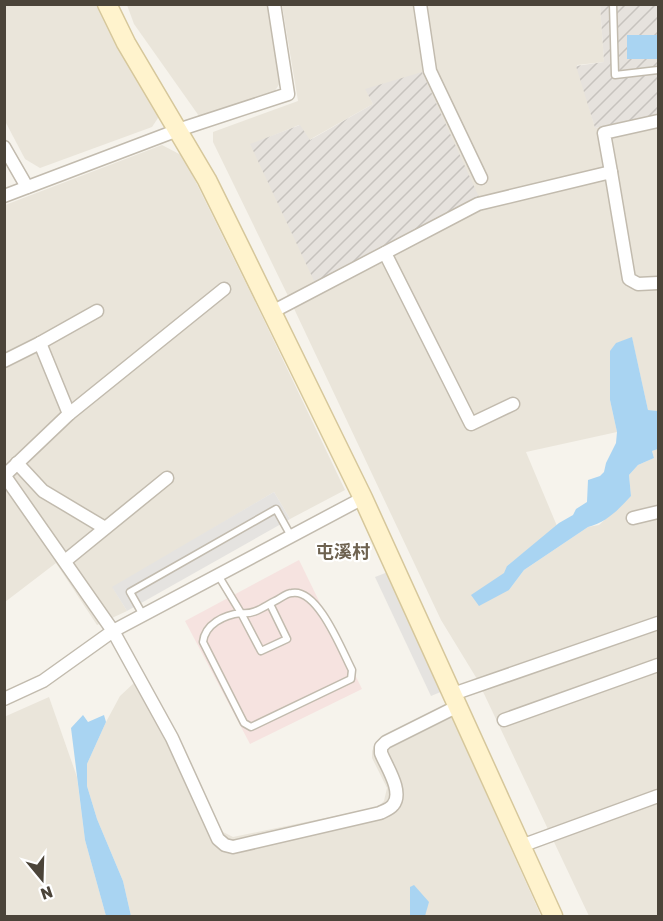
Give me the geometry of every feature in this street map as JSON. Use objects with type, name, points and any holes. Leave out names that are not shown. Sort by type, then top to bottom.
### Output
[{"type":"main road","points":[[107,4],[126,43],[207,180],[272,312],[363,498],[554,916]]},
{"type":"street","points":[[4,196],[178,130],[288,94],[274,4]]},
{"type":"street","points":[[420,4],[430,71],[481,178]]},
{"type":"street","points":[[658,121],[604,133],[629,279],[638,284],[658,283]]},
{"type":"street","points":[[4,147],[27,187]]},
{"type":"street","points":[[272,312],[485,202],[611,172]]},
{"type":"street","points":[[385,253],[471,424],[513,404]]},
{"type":"street","points":[[225,289],[69,414],[5,475],[113,631],[172,738],[218,839],[225,845],[233,847],[380,813],[392,807],[396,800],[397,790],[381,753],[381,747],[386,742],[455,700],[658,624]]},
{"type":"street","points":[[4,361],[97,311]]},
{"type":"street","points":[[40,343],[69,414]]},
{"type":"street","points":[[17,463],[43,491],[105,528]]},
{"type":"street","points":[[65,561],[167,478]]},
{"type":"street","points":[[4,699],[43,681],[113,631],[363,498]]},
{"type":"street","points":[[633,518],[658,512]]},
{"type":"street","points":[[504,720],[658,665]]},
{"type":"street","points":[[521,846],[658,796]]},
{"type":"lane","points":[[613,4],[615,75],[658,70]]},
{"type":"lane","points":[[142,615],[130,592],[276,509],[291,536]]},
{"type":"lane","points":[[218,575],[261,651],[287,639],[270,604]]},
{"type":"lane","points":[[292,592],[311,599],[320,608],[352,670],[351,679],[251,727],[244,723],[203,642],[204,634],[209,626],[241,613],[250,614],[292,592]]},
{"type":"shaded area","points":[[4,5],[99,5],[160,115],[152,127],[40,168],[25,159],[5,121]]},
{"type":"shaded area","points":[[127,5],[269,5],[281,81],[275,91],[199,116],[134,24]]},
{"type":"shaded area","points":[[282,5],[600,5],[604,62],[577,65],[595,128],[658,114],[658,411],[648,410],[632,338],[617,343],[610,400],[617,432],[526,452],[557,526],[507,566],[509,590],[524,570],[588,527],[599,525],[631,496],[629,475],[638,465],[654,458],[652,451],[658,449],[658,916],[589,916],[477,679],[441,620],[213,142],[213,132],[298,101]],"holes":[[[366,90],[479,197],[250,145],[299,125],[309,140],[373,104]]]},
{"type":"shaded area","points":[[600,5],[658,5],[658,35],[627,35],[627,59],[658,59],[658,114],[595,128],[576,66],[604,62]]},
{"type":"shaded area","points":[[422,72],[479,197],[315,283],[250,144],[300,125],[310,140],[373,104],[365,89]]},
{"type":"shaded area","points":[[162,145],[183,156],[345,490],[290,519],[274,492],[113,588],[127,611],[97,625],[56,563],[5,602],[5,205]]},
{"type":"shaded area","points":[[274,492],[290,519],[127,611],[112,587]]},
{"type":"shaded area","points":[[299,560],[362,689],[250,744],[185,621]]},
{"type":"shaded area","points":[[388,572],[443,691],[431,696],[375,577]]},
{"type":"shaded area","points":[[146,677],[178,737],[221,831],[233,837],[378,807],[384,801],[387,788],[372,758],[376,742],[441,709],[452,717],[541,916],[131,916],[123,881],[97,819],[87,786],[87,764],[120,696],[135,682]]},
{"type":"shaded area","points":[[49,697],[77,777],[85,840],[106,916],[5,916],[4,717]]},
{"type":"water","points":[[627,35],[658,35],[658,59],[627,59]]},
{"type":"water","points":[[632,337],[648,410],[658,411],[658,449],[652,451],[654,458],[638,465],[629,475],[631,496],[612,515],[588,527],[524,570],[509,590],[479,606],[471,595],[504,573],[507,566],[587,502],[588,480],[604,472],[616,443],[617,432],[610,400],[610,351],[616,343]]},
{"type":"water","points":[[83,715],[88,722],[104,715],[106,722],[87,764],[87,786],[97,819],[123,881],[131,916],[106,916],[85,840],[71,728]]},
{"type":"water","points":[[414,885],[429,902],[425,916],[410,916],[410,887]]},
{"type":"district","name":"屯溪村","points":[[343,552]]}]
